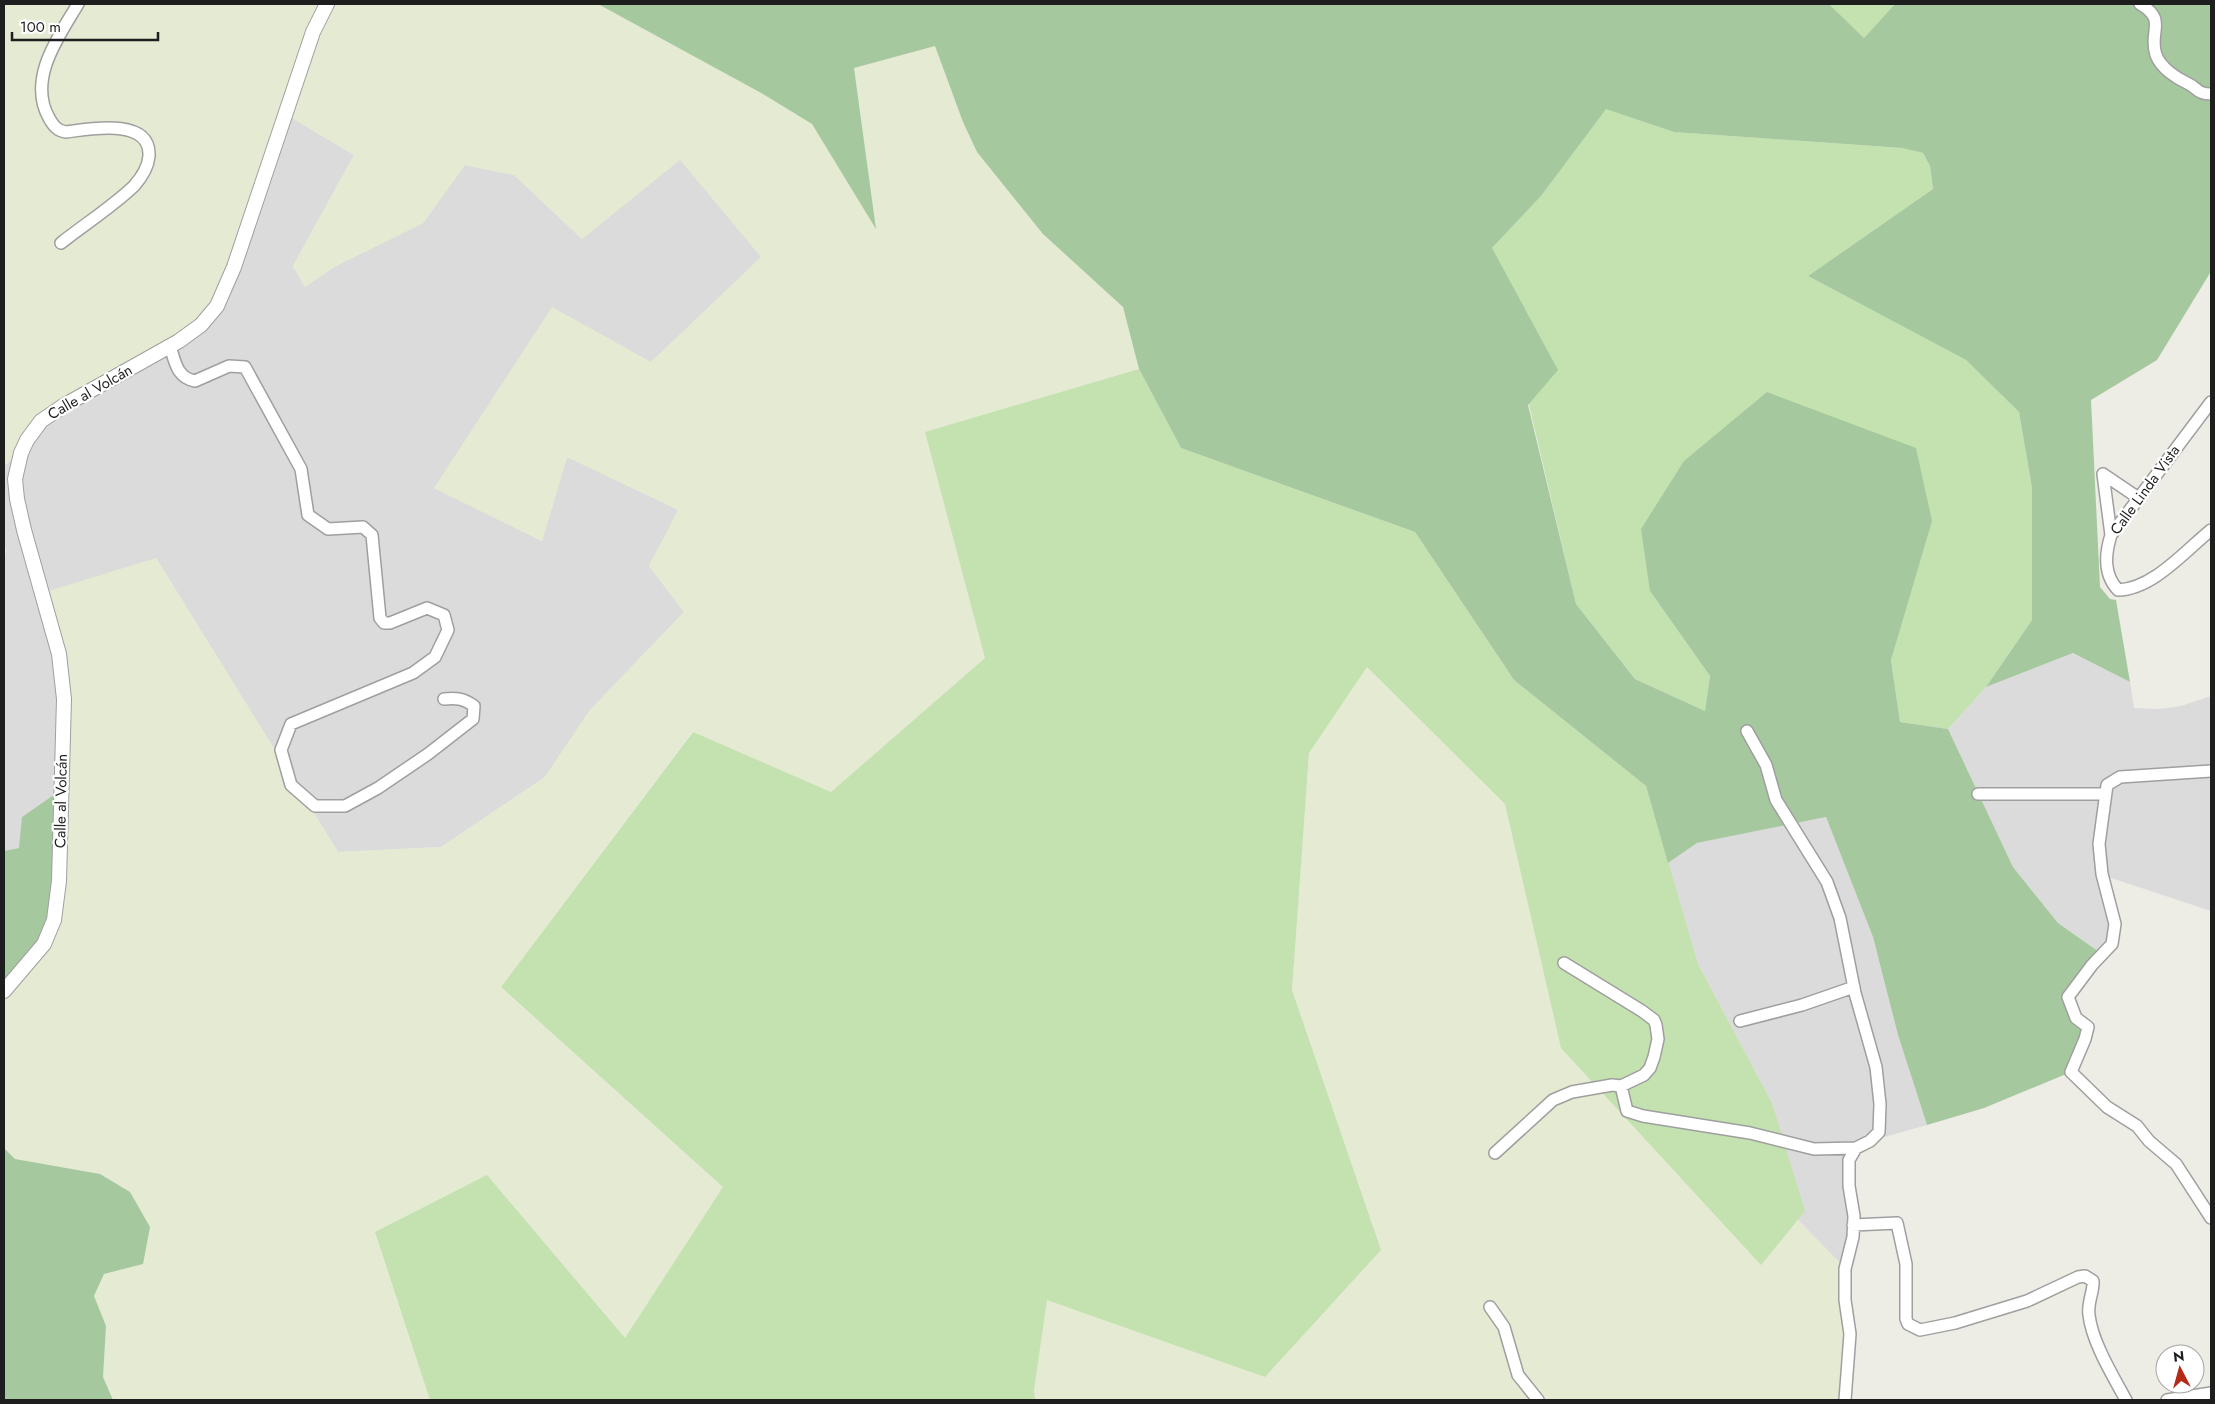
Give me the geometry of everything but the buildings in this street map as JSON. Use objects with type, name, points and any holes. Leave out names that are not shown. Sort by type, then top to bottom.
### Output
[{"type":"street","points":[[61,243],[134,186],[145,173],[149,151],[144,138],[127,129],[60,131],[52,124],[46,113],[42,85],[47,63],[57,40],[78,4]]},
{"type":"street","name":"Calle al Volcán","points":[[4,991],[33,958],[49,936],[56,915],[59,881],[63,709],[62,671],[17,499],[16,479],[19,459],[24,446],[36,426],[48,415],[170,346],[201,325],[222,298],[313,32],[327,4]]},
{"type":"street","points":[[2140,4],[2151,10],[2156,20],[2156,55],[2162,64],[2179,80],[2190,84],[2198,92],[2211,94]]},
{"type":"street","points":[[170,346],[178,372],[195,382],[229,366],[245,367],[301,469],[308,515],[328,529],[363,527],[372,535],[380,618],[384,623],[390,623],[427,608],[444,615],[448,630],[435,657],[413,673],[291,724],[280,750],[291,785],[315,806],[346,806],[378,788],[428,754],[473,719],[474,706],[463,699],[444,699]]},
{"type":"street","name":"Calle Linda Vista","points":[[2211,402],[2137,497],[2111,535],[2106,560],[2107,575],[2118,590],[2130,590],[2153,579],[2211,530]]},
{"type":"street","points":[[2111,535],[2103,474],[2137,497]]},
{"type":"street","points":[[1621,1086],[1626,1110],[1643,1116],[1750,1133],[1814,1149],[1856,1148],[1870,1141],[1879,1132],[1880,1104],[1876,1067],[1854,987],[1840,918],[1826,882],[1776,800],[1766,765],[1747,732]]},
{"type":"street","points":[[2211,771],[2120,777],[2107,785],[2099,844],[2102,874],[2115,924],[2112,944],[2092,965],[2068,998],[2076,1018],[2088,1027],[2086,1039],[2071,1072],[2106,1108],[2137,1126],[2149,1141],[2176,1164],[2211,1218]]},
{"type":"street","points":[[1978,794],[2105,794]]},
{"type":"street","points":[[1495,1153],[1553,1100],[1572,1092],[1612,1085],[1621,1086],[1644,1075],[1650,1068],[1658,1039],[1654,1020],[1564,963]]},
{"type":"street","points":[[1740,1021],[1802,1005],[1854,987]]},
{"type":"street","points":[[1845,1400],[1850,1334],[1844,1300],[1845,1269],[1853,1237],[1849,1160],[1856,1148]]},
{"type":"street","points":[[1853,1225],[1897,1222],[1906,1264],[1906,1319],[1908,1324],[1920,1330],[1955,1323],[2027,1301],[2078,1277],[2085,1276],[2090,1279],[2094,1283],[2091,1289],[2088,1313],[2091,1326],[2114,1379],[2126,1400]]},
{"type":"street","points":[[1490,1306],[1504,1326],[1518,1375],[1538,1400]]},
{"type":"street","points":[[2167,1400],[2211,1393]]},
{"type":"shaded area","points":[[285,114],[354,155],[293,266],[305,287],[334,267],[423,223],[465,165],[514,175],[582,239],[680,159],[762,257],[651,362],[434,488],[542,541],[567,457],[679,510],[649,566],[684,612],[590,710],[545,777],[441,847],[338,852],[156,558],[59,654],[61,790],[19,848],[4,851],[4,568],[6,549],[4,546],[4,466],[22,450]]},
{"type":"shaded area","points":[[2073,653],[2130,682],[2134,708],[2159,709],[2181,706],[2211,696],[2211,911],[2102,875],[2115,924],[2102,954],[2058,923],[2013,867],[1948,729],[1986,687]]},
{"type":"shaded area","points":[[1826,817],[1873,937],[1898,1035],[1927,1125],[1870,1141],[1849,1160],[1854,1216],[1845,1268],[1798,1220],[1772,1103],[1698,964],[1668,863],[1697,843]]},
{"type":"green space","points":[[4,4],[598,4],[763,94],[812,124],[876,227],[854,68],[935,46],[963,122],[977,152],[1043,234],[1123,307],[1139,369],[925,432],[985,658],[831,792],[692,732],[501,987],[724,1187],[625,1338],[487,1175],[375,1233],[430,1400],[113,1400],[103,1377],[106,1326],[94,1296],[104,1274],[143,1264],[100,1174],[15,1159],[4,1148],[4,991],[44,944],[64,699],[42,593],[156,558],[338,852],[441,847],[545,777],[590,710],[684,612],[649,566],[678,510],[567,457],[542,541],[434,488],[552,307],[651,362],[761,257],[680,160],[582,239],[514,175],[465,165],[423,223],[334,267],[305,287],[293,266],[354,155],[285,114],[211,313],[63,406],[4,466]]},
{"type":"green space","points":[[598,4],[1829,4],[1864,38],[1895,4],[2211,4],[2211,276],[2210,273],[2157,360],[2091,400],[2100,587],[2110,599],[2116,600],[2130,682],[2073,653],[1986,687],[2032,620],[2032,488],[2019,412],[1966,360],[1808,276],[1933,189],[1930,166],[1923,153],[1902,148],[1674,132],[1606,109],[1541,196],[1492,248],[1558,370],[1528,405],[1576,604],[1635,679],[1705,711],[1710,676],[1650,591],[1641,529],[1684,461],[1767,392],[1916,448],[1932,521],[1891,660],[1900,722],[1948,729],[2013,867],[2058,923],[2102,954],[2068,997],[2088,1027],[2071,1072],[1984,1108],[1927,1125],[1898,1035],[1873,937],[1826,817],[1697,843],[1668,863],[1646,786],[1514,680],[1415,532],[1181,448],[1139,369],[1123,307],[1043,234],[977,152],[963,122],[935,46],[854,68],[876,229],[812,124],[763,94]]},
{"type":"green space","points":[[1829,4],[1895,4],[1864,38]]},
{"type":"green space","points":[[1605,108],[1674,132],[1902,148],[1923,153],[1930,166],[1933,189],[1808,276],[1966,360],[2019,412],[2032,488],[2032,620],[1986,687],[1948,729],[1900,722],[1891,660],[1907,601],[1650,591],[1710,676],[1705,711],[1635,679],[1576,604],[1492,248],[1541,196]]},
{"type":"green space","points":[[1139,369],[1181,448],[1415,532],[1514,680],[1646,786],[1698,964],[1772,1103],[1805,1211],[1761,1265],[1561,1048],[1505,804],[1367,667],[1309,753],[1292,990],[1381,1250],[1265,1377],[1047,1300],[1034,1390],[1035,1400],[430,1400],[375,1232],[487,1175],[625,1338],[723,1187],[501,987],[693,732],[831,792],[985,658],[925,432]]},
{"type":"green space","points":[[1367,666],[1505,804],[1561,1048],[1798,1220],[1845,1268],[1845,1400],[1035,1400],[1034,1390],[1047,1299],[1265,1377],[1381,1250],[1292,990],[1309,753]]},
{"type":"green space","points":[[61,790],[54,920],[4,990],[4,851],[19,848],[22,817]]},
{"type":"green space","points":[[4,1148],[15,1159],[100,1174],[130,1192],[150,1227],[143,1264],[104,1274],[94,1296],[106,1326],[103,1377],[113,1400],[4,1400]]}]
